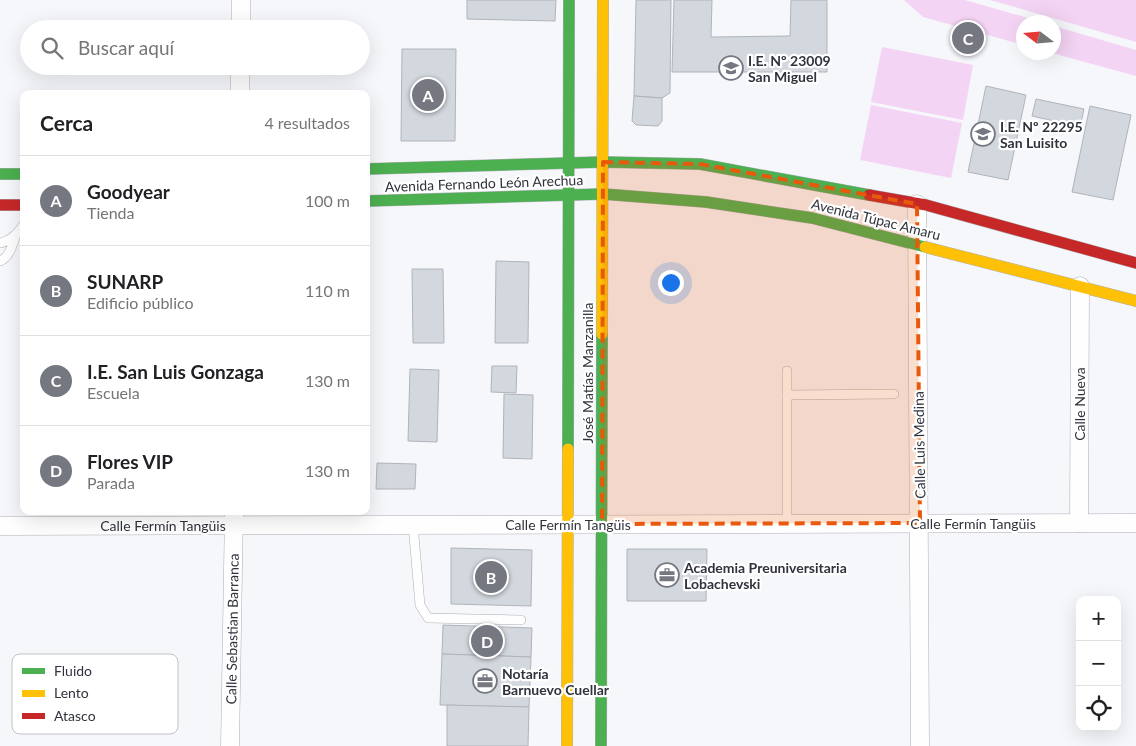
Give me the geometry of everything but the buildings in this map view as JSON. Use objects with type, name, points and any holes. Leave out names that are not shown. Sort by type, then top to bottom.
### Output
[{"type":"main road","name":"José Matías Manzanilla","points":[[567,746],[569,0]]},
{"type":"main road","name":"José Matías Manzanilla","points":[[600,746],[603,0]]},
{"type":"main road","name":"Avenida Fernando León Arechua","points":[[370,169],[603,162]]},
{"type":"main road","name":"Avenida Túpac Amaru","points":[[603,162],[700,164],[917,204],[1136,263]]},
{"type":"main road","points":[[0,174],[20,174]]},
{"type":"main road","name":"Avenida Fernando León Arechua","points":[[370,201],[603,194]]},
{"type":"main road","name":"Avenida Túpac Amaru","points":[[603,194],[706,202],[812,218],[1136,301]]},
{"type":"main road","points":[[0,205],[20,205]]},
{"type":"street","points":[[240,20],[241,0]]},
{"type":"street","points":[[240,75],[240,90]]},
{"type":"street","name":"Calle Luis Medina","points":[[917,204],[920,746]]},
{"type":"street","name":"Calle Nueva","points":[[1079,523],[1080,286]]},
{"type":"street","name":"Calle Fermín Tangüis","points":[[0,526],[234,518],[413,524],[1136,523]]},
{"type":"street","name":"Calle Sebastian Barranca","points":[[230,746],[234,518]]},
{"type":"lane","points":[[0,260],[6,258],[20,230]]},
{"type":"lane","points":[[1,243],[9,241],[16,235]]},
{"type":"lane","points":[[787,371],[787,524]]},
{"type":"lane","points":[[787,395],[894,394]]},
{"type":"lane","points":[[413,524],[420,605],[428,618],[521,620]]},
{"type":"highlighted area","points":[[603,162],[700,164],[917,204],[920,523],[602,524]]},
{"type":"shaded area","points":[[904,0],[965,0],[1018,15],[1016,43],[923,17]]},
{"type":"shaded area","points":[[990,0],[1136,0],[1136,42],[1061,20],[1061,15],[1042,15]]},
{"type":"shaded area","points":[[1061,28],[1136,50],[1136,76],[1061,55]]},
{"type":"shaded area","points":[[882,47],[973,65],[963,120],[871,102]]},
{"type":"shaded area","points":[[871,105],[962,123],[951,178],[860,160]]},
{"type":"traffic: fast","points":[[568,449],[569,0]]},
{"type":"traffic: fast","points":[[370,169],[603,162],[700,164],[869,195]]},
{"type":"traffic: fast","points":[[0,174],[20,174]]},
{"type":"traffic: fast","points":[[370,201],[603,194],[706,202],[812,218],[925,247]]},
{"type":"traffic: fast","points":[[601,746],[602,334]]},
{"type":"traffic: slow","points":[[602,334],[603,0]]},
{"type":"traffic: slow","points":[[925,247],[1136,301]]},
{"type":"traffic: slow","points":[[567,746],[568,449]]},
{"type":"traffic: jam","points":[[869,195],[926,205],[1136,263]]},
{"type":"traffic: jam","points":[[0,205],[20,205]]},
{"type":"place","name":"I.E. San Luis Gonzaga","points":[[968,38]]},
{"type":"place","name":"I.E. Nº 23009 San Miguel","points":[[731,68]]},
{"type":"place","name":"Goodyear","points":[[428,95]]},
{"type":"place","name":"I.E. Nº 22295 San Luisito","points":[[983,134]]},
{"type":"place","name":"Academia Preuniversitaria Lobachevski","points":[[667,575]]},
{"type":"place","name":"SUNARP","points":[[491,577]]},
{"type":"place","name":"Flores VIP","points":[[487,641]]},
{"type":"place","name":"Notaría Barnuevo Cuellar","points":[[485,681]]}]
